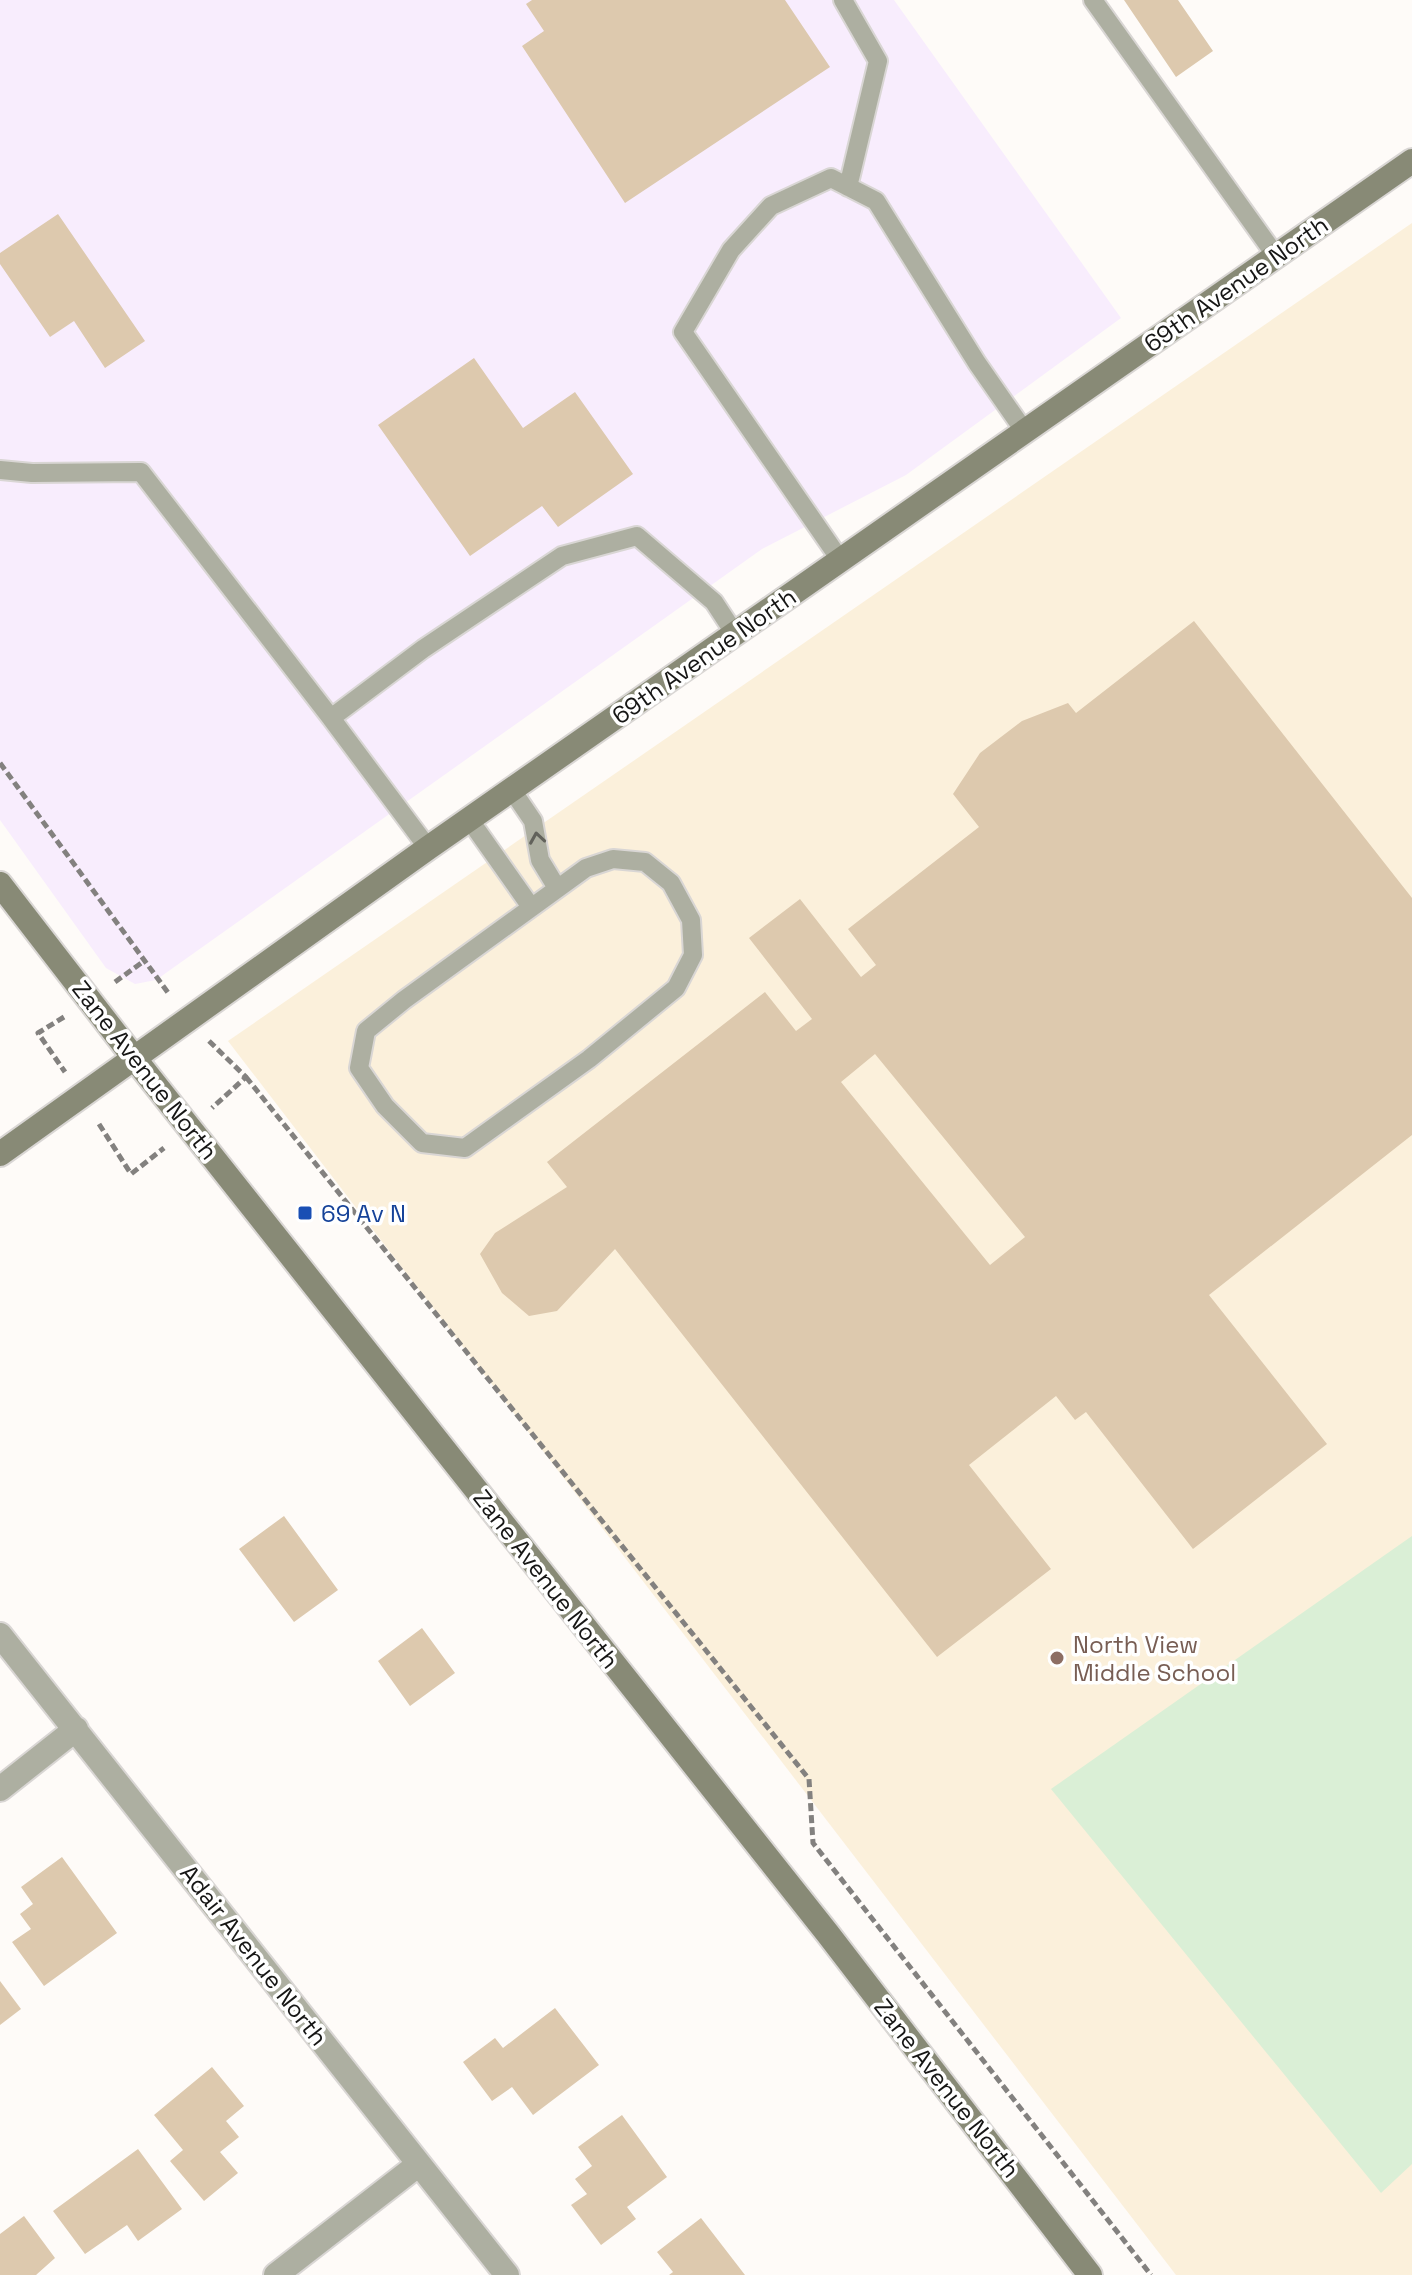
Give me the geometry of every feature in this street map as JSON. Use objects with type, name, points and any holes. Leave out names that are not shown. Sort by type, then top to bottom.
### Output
[{"type":"street","name":"69th Avenue North","points":[[0,1154],[469,819],[1412,161]]},
{"type":"street","name":"Zane Avenue North","points":[[0,884],[828,1934],[1090,2275]]},
{"type":"street","name":"Adair Avenue North","points":[[0,1635],[507,2275]]},
{"type":"street","points":[[0,1789],[76,1729]]},
{"type":"street","points":[[276,2275],[419,2164]]},
{"type":"lane","points":[[843,0],[878,61],[848,187]]},
{"type":"lane","points":[[1093,0],[1276,256]]},
{"type":"lane","points":[[841,561],[683,332],[731,250],[771,206],[831,178],[876,201],[977,363],[1025,432]]},
{"type":"lane","points":[[0,470],[32,473],[141,472],[428,848]]},
{"type":"lane","points":[[331,718],[423,649],[562,556],[637,536],[714,602],[735,634]]},
{"type":"lane","points":[[512,790],[533,821],[540,860],[557,888]]},
{"type":"lane","points":[[469,819],[531,907]]},
{"type":"lane","points":[[613,859],[645,862],[671,883],[691,920],[693,955],[676,988],[589,1059],[507,1121],[465,1148],[422,1143],[385,1106],[359,1068],[366,1031],[557,888],[586,868],[613,859]]},
{"type":"path","points":[[0,763],[144,961]]},
{"type":"path","points":[[246,1077],[809,1779],[813,1843],[1151,2275]]},
{"type":"shaded area","points":[[0,0],[894,0],[1121,318],[906,475],[762,549],[156,980],[135,984],[106,968],[0,820]]},
{"type":"shaded area","name":"North View Middle School","points":[[1412,223],[1412,2275],[1176,2275],[228,1041]]},
{"type":"green space","points":[[1412,1536],[1412,2164],[1381,2193],[1051,1789]]},
{"type":"building","points":[[532,0],[785,0],[830,67],[625,203],[522,46],[544,31],[526,4]]},
{"type":"building","points":[[1124,0],[1178,0],[1213,51],[1176,77]]},
{"type":"building","points":[[58,214],[145,341],[105,368],[74,321],[50,337],[0,264],[0,253]]},
{"type":"building","points":[[474,358],[523,428],[575,392],[633,474],[558,527],[542,506],[470,556],[378,425]]},
{"type":"building","name":"North View Middle School","points":[[1194,621],[1412,898],[1412,1135],[1209,1295],[1327,1444],[1193,1549],[1086,1412],[1075,1420],[1056,1396],[969,1465],[1051,1569],[937,1657],[615,1249],[557,1311],[529,1316],[502,1293],[480,1254],[495,1233],[567,1187],[547,1162],[765,992],[796,1031],[812,1019],[749,938],[800,899],[861,977],[876,965],[848,929],[979,827],[953,794],[980,753],[1022,721],[1068,703],[1076,713]],"holes":[[[875,1054],[1025,1237],[990,1265],[841,1082]]]},
{"type":"building","points":[[284,1516],[338,1590],[294,1622],[239,1549]]},
{"type":"building","points":[[422,1628],[455,1673],[410,1706],[378,1661]]},
{"type":"building","points":[[62,1857],[117,1933],[44,1986],[12,1942],[31,1929],[20,1914],[33,1904],[21,1887]]},
{"type":"building","points":[[0,1981],[21,2009],[0,2025]]},
{"type":"building","points":[[555,2008],[599,2065],[533,2115],[512,2087],[492,2101],[463,2062],[495,2038],[503,2048]]},
{"type":"building","points":[[212,2067],[244,2106],[226,2121],[239,2137],[220,2152],[238,2173],[204,2201],[170,2161],[183,2150],[154,2115]]},
{"type":"building","points":[[622,2115],[667,2177],[627,2207],[636,2219],[601,2245],[571,2205],[587,2194],[575,2179],[592,2166],[578,2147]]},
{"type":"building","points":[[138,2149],[182,2209],[138,2241],[127,2225],[85,2254],[53,2211]]},
{"type":"building","points":[[24,2216],[55,2258],[36,2275],[0,2275],[0,2234]]},
{"type":"building","points":[[701,2218],[745,2275],[669,2275],[673,2272],[657,2252]]},
{"type":"place","name":"69 Av N","points":[[305,1213]]},
{"type":"place","name":"North View Middle School","points":[[1057,1658]]}]
